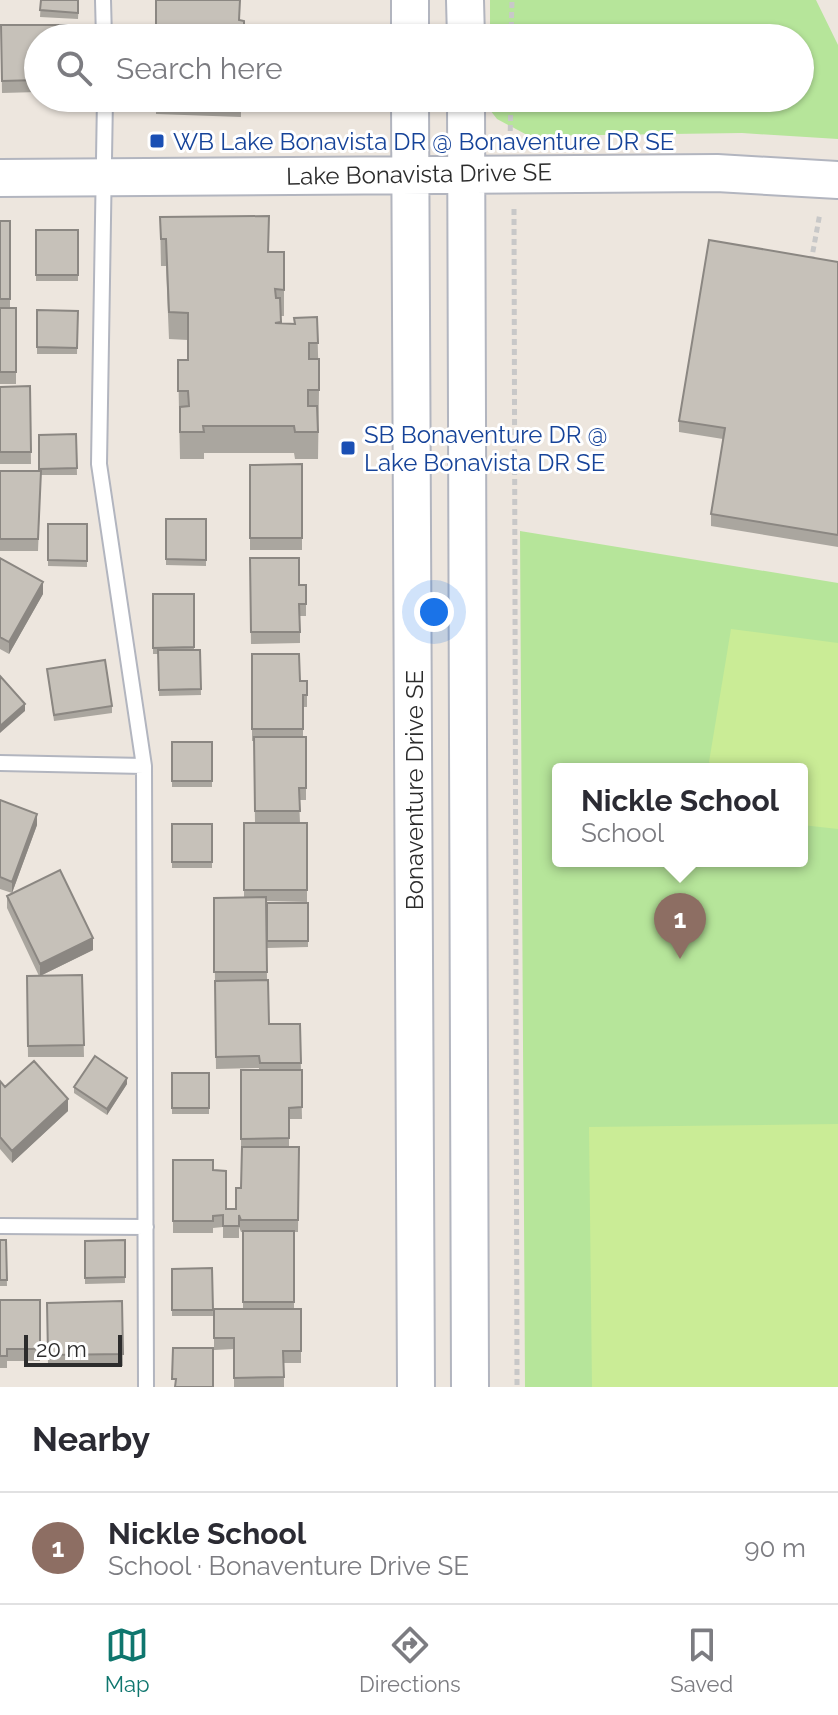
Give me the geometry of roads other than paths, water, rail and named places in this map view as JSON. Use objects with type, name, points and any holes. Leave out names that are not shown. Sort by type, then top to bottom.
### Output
[{"type":"street","points":[[410,0],[410,24]]},
{"type":"street","points":[[465,0],[466,24]]},
{"type":"street","name":"Bonaventure Drive SE","points":[[410,112],[416,1387]]},
{"type":"street","points":[[466,112],[470,1387]]},
{"type":"street","name":"Lake Bonavista Drive SE","points":[[0,178],[717,173],[830,192]]},
{"type":"lane","points":[[103,0],[104,24]]},
{"type":"lane","points":[[105,112],[99,464],[144,766],[146,1387]]},
{"type":"lane","points":[[0,763],[144,766]]},
{"type":"lane","points":[[0,1226],[146,1227]]},
{"type":"place","name":"WB Lake Bonavista DR @ Bonaventure DR SE","points":[[157,141]]},
{"type":"place","name":"SB Bonaventure DR @ Lake Bonavista DR SE","points":[[348,448]]},
{"type":"place","name":"Nickle School","points":[[680,959]]}]
